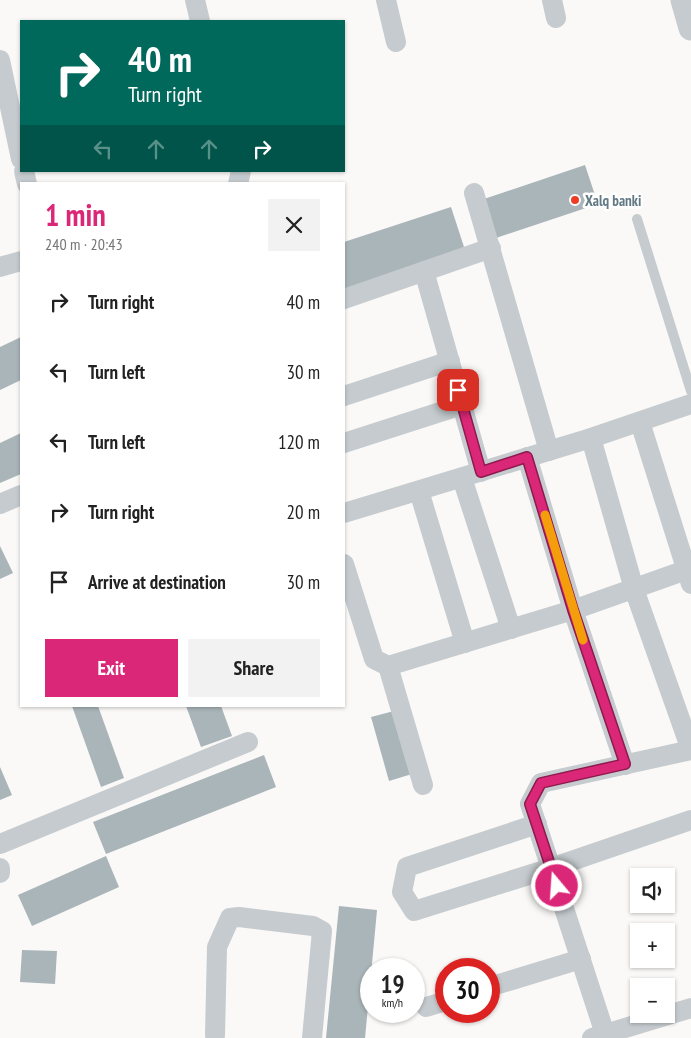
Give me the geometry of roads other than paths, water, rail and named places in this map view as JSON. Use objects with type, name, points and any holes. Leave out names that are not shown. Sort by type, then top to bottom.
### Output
[{"type":"street","points":[[195,0],[200,20]]},
{"type":"street","points":[[386,0],[396,42]]},
{"type":"street","points":[[683,0],[691,28]]},
{"type":"street","points":[[0,60],[20,154]]},
{"type":"street","points":[[474,193],[548,451]]},
{"type":"street","points":[[345,299],[491,248]]},
{"type":"street","points":[[0,267],[20,261]]},
{"type":"street","points":[[424,271],[481,472]]},
{"type":"street","points":[[345,396],[450,361]]},
{"type":"street","points":[[345,513],[591,438],[691,404]]},
{"type":"street","points":[[345,443],[462,405]]},
{"type":"street","points":[[345,567],[374,659],[388,666],[634,590],[689,577],[640,422]]},
{"type":"street","points":[[591,438],[634,590],[691,750],[541,783],[530,804],[581,959],[599,1036],[691,1008]]},
{"type":"street","points":[[527,457],[573,610],[625,764]]},
{"type":"street","points":[[462,478],[511,629]]},
{"type":"street","points":[[419,490],[465,643]]},
{"type":"street","points":[[0,504],[20,495]]},
{"type":"street","points":[[388,666],[423,785]]},
{"type":"street","points":[[0,844],[248,742]]},
{"type":"street","points":[[537,824],[407,867],[402,892],[414,911],[551,868],[691,820]]},
{"type":"street","points":[[0,868],[0,873]]},
{"type":"street","points":[[215,1035],[217,947],[230,918],[239,917],[313,926],[322,932],[312,1038]]},
{"type":"street","points":[[500,984],[581,959]]},
{"type":"street","points":[[426,1007],[435,1004]]},
{"type":"lane","points":[[637,219],[691,391]]},
{"type":"place","name":"Xalq banki","points":[[575,200]]}]
